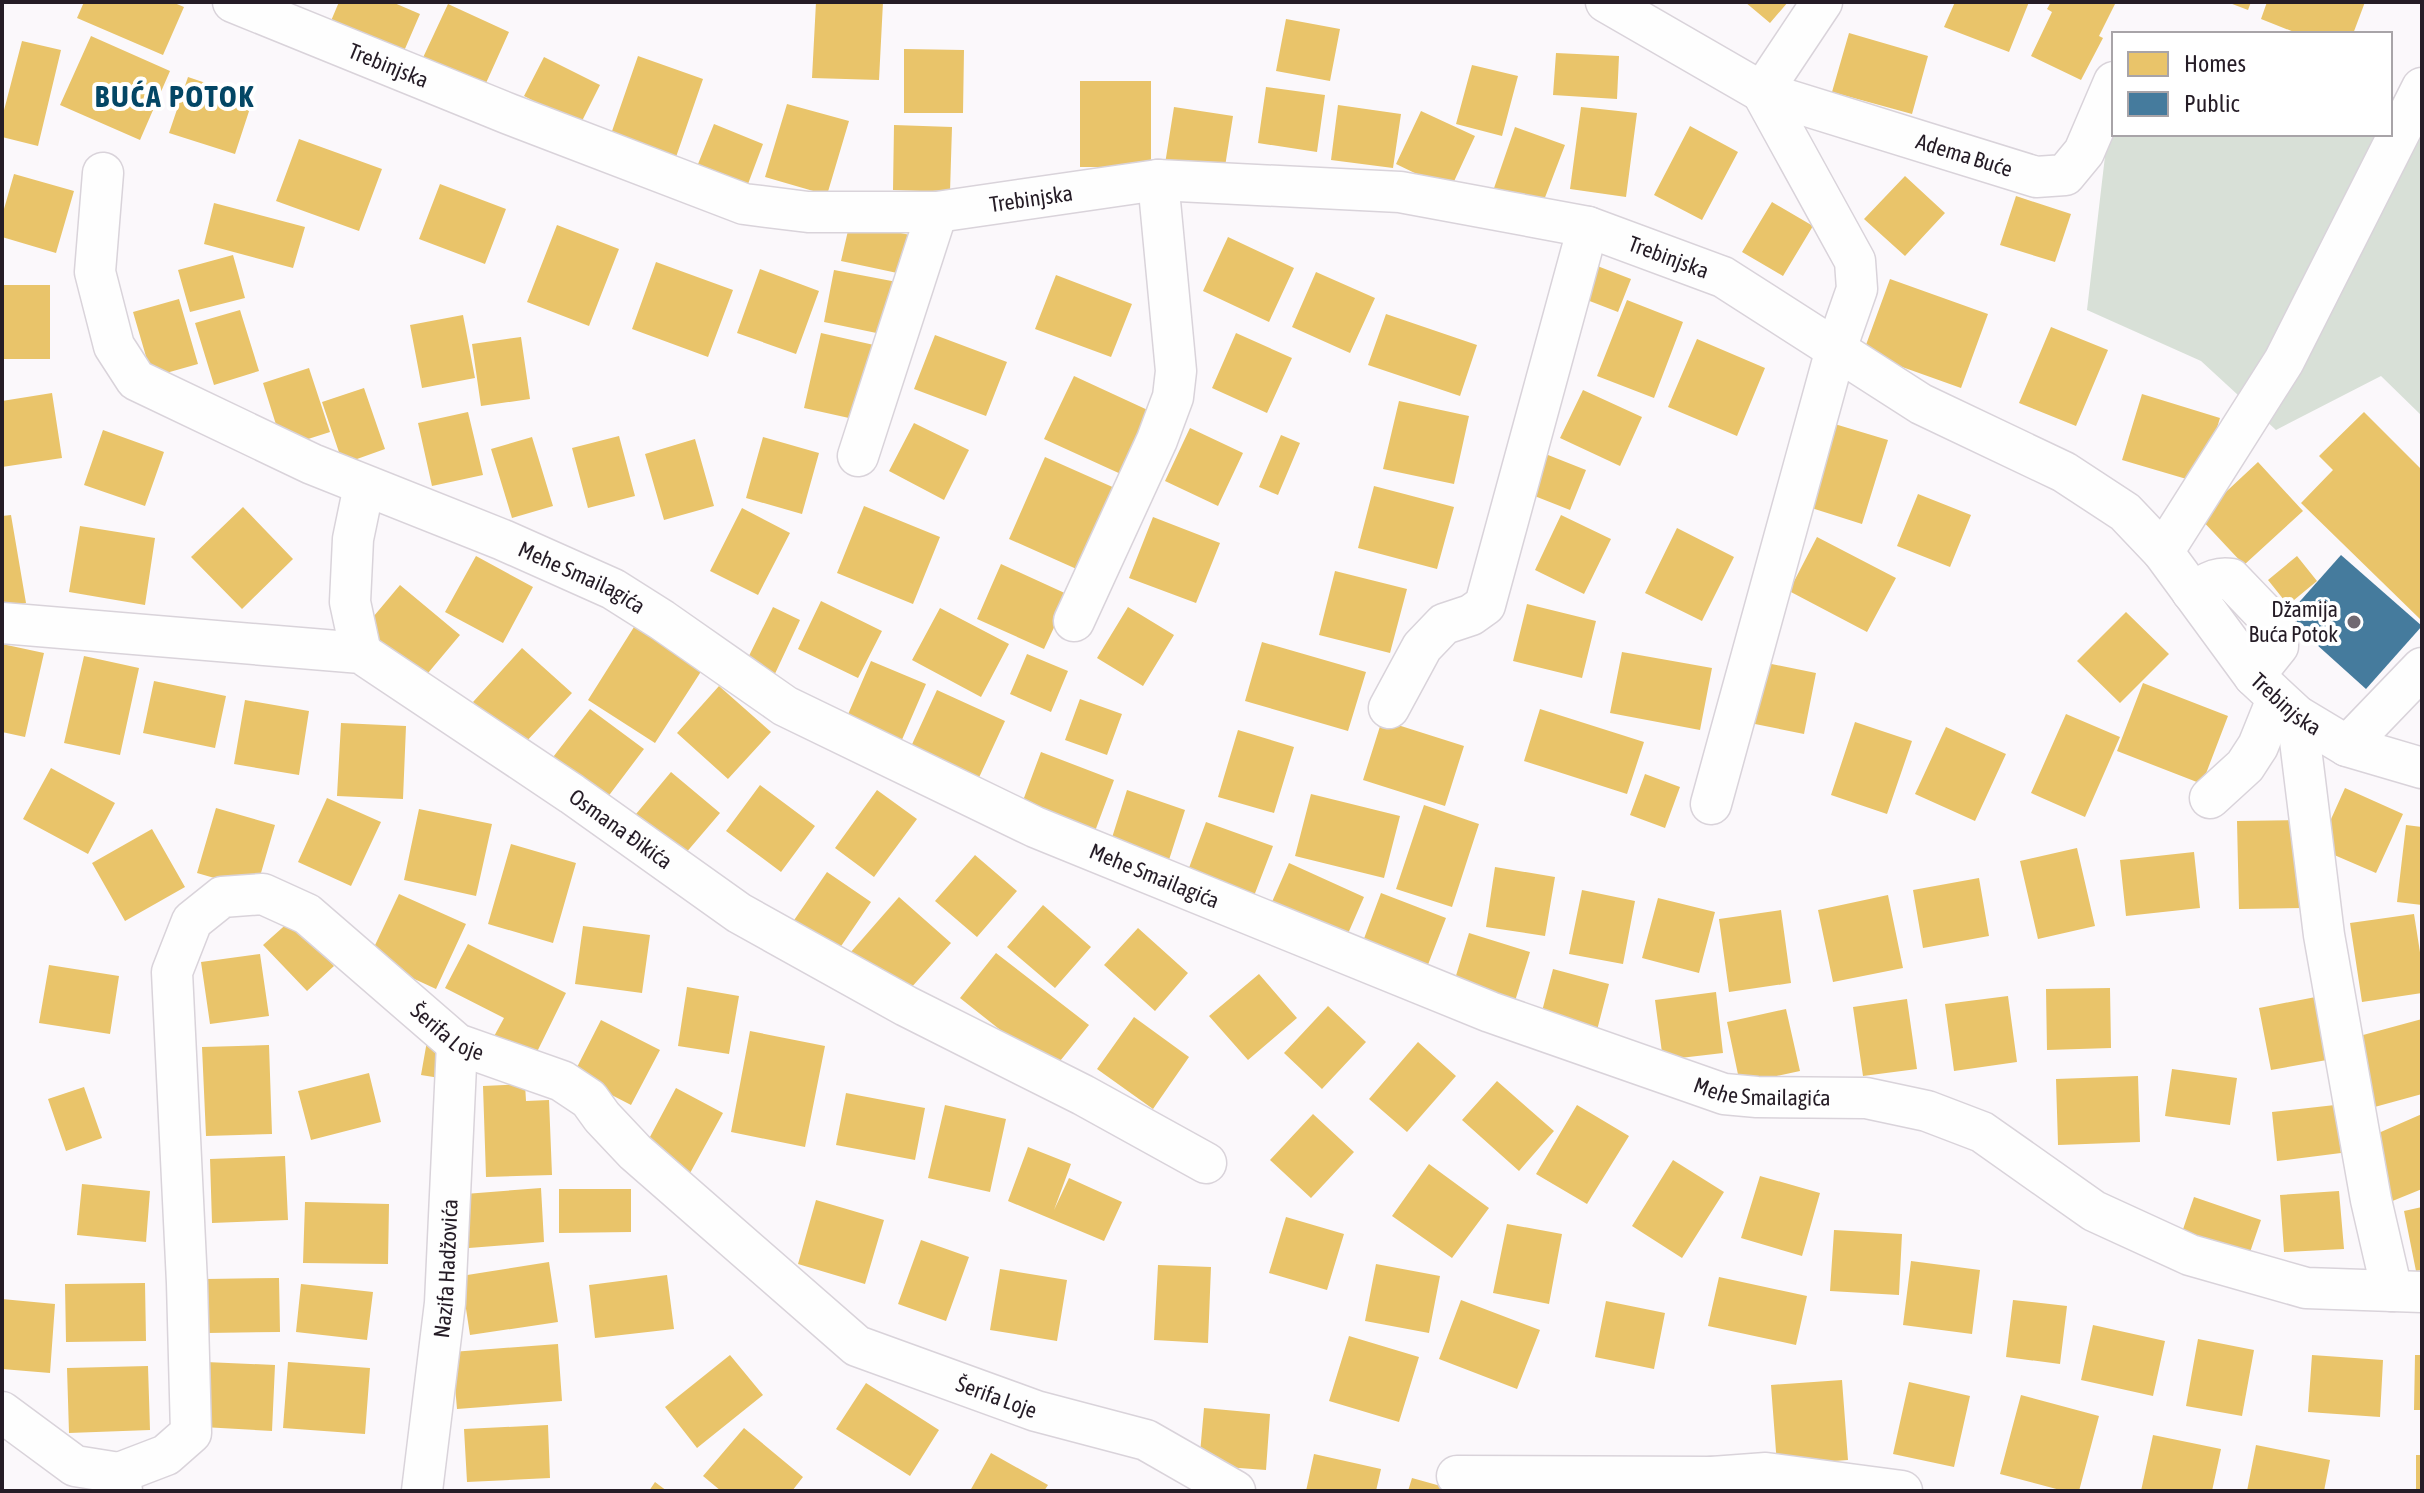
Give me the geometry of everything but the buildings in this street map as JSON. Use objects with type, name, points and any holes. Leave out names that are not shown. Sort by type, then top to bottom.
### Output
[{"type":"street","name":"Trebinjska","points":[[233,2],[509,114],[744,204],[808,212],[937,212],[1158,180],[1400,192],[1588,227],[1723,277],[1921,404],[2064,472],[2125,512],[2163,552],[2276,697],[2347,746],[2422,768]]},
{"type":"street","name":"Adema Buće","points":[[1606,2],[1762,92],[2036,177],[2065,175],[2084,152],[2112,87]]},
{"type":"street","points":[[1711,804],[1836,349],[1857,289],[1855,261],[1762,92],[1822,2]]},
{"type":"street","points":[[2163,552],[2284,361],[2422,88]]},
{"type":"street","name":"Mehe Smailagića","points":[[103,173],[95,272],[114,346],[136,380],[312,464],[503,540],[613,589],[785,706],[1035,827],[1490,1012],[1724,1094],[1866,1098],[1927,1111],[1982,1132],[2094,1211],[2190,1255],[2306,1288],[2407,1291]]},
{"type":"street","points":[[1074,621],[1157,440],[1173,397],[1176,371],[1158,180]]},
{"type":"street","points":[[858,456],[937,212]]},
{"type":"street","points":[[1389,708],[1422,647],[1444,624],[1471,615],[1485,605],[1588,227]]},
{"type":"street","points":[[361,653],[350,602],[353,539],[364,486]]},
{"type":"street","name":"Osmana Đikića","points":[[2,623],[361,653],[572,794],[739,913],[906,1006],[1083,1095],[1206,1163]]},
{"type":"street","points":[[2347,746],[2422,668]]},
{"type":"street","points":[[2276,697],[2324,935],[2371,1200],[2407,1291]]},
{"type":"street","points":[[2210,798],[2245,766],[2258,746],[2276,697]]},
{"type":"street","name":"Šerifa Loje","points":[[121,1482],[166,1455],[191,1433],[187,1267],[172,972],[192,921],[222,897],[263,894],[307,914],[457,1044],[562,1081],[589,1099],[635,1152],[857,1346],[1036,1411],[1146,1440],[1235,1491]]},
{"type":"street","name":"Nazifa Hadžovića","points":[[422,1491],[445,1303],[457,1044]]},
{"type":"street","points":[[2,1412],[75,1466],[121,1482]]},
{"type":"street","points":[[1457,1476],[1712,1484],[1766,1473],[1902,1491]]},
{"type":"shaded area","points":[[2392,97],[2422,97],[2422,416],[2381,376],[2276,430],[2201,361],[2087,310],[2109,122],[2112,118],[2112,136],[2392,136]]},
{"type":"place","name":"Džamija Buća Potok","points":[[2354,622]]},
{"type":"district","name":"BUĆA POTOK","points":[[175,97]]}]
